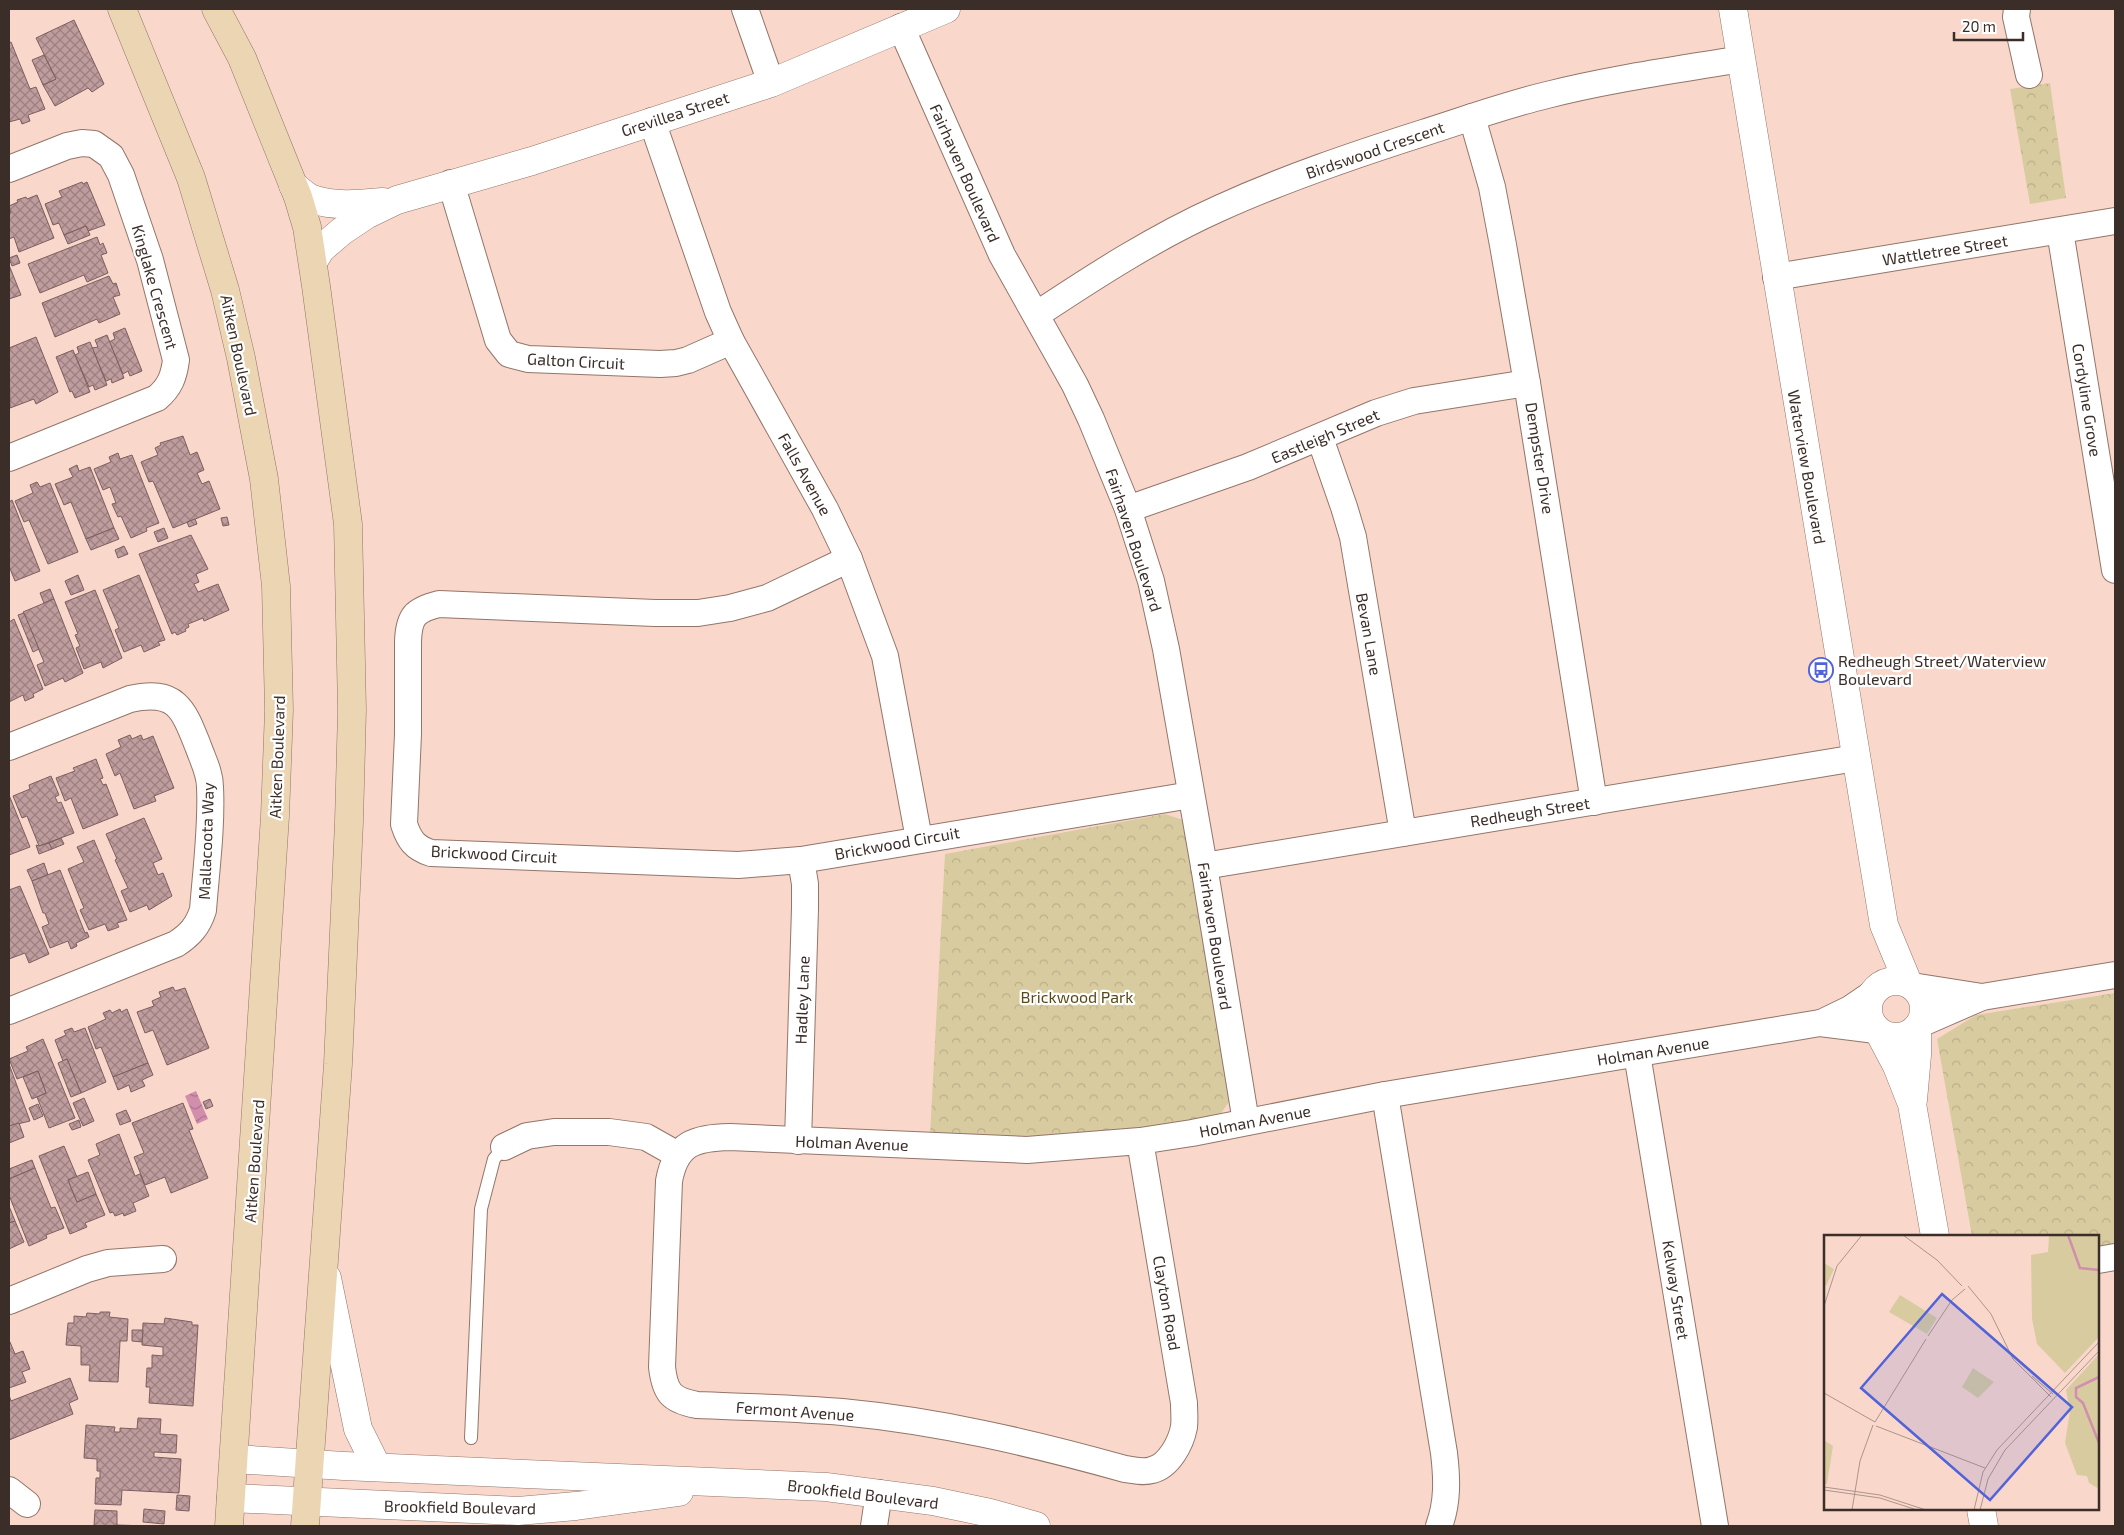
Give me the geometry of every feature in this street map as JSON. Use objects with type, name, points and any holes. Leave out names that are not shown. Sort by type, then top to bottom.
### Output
[{"type":"main road","name":"Aitken Boulevard","points":[[122,9],[191,178],[225,290],[241,358],[264,479],[276,586],[279,710],[275,816],[230,1526]]},
{"type":"main road","points":[[216,9],[242,58],[307,227],[348,524],[352,710],[349,832],[338,1064],[306,1514]]},
{"type":"street","points":[[745,9],[771,83]]},
{"type":"street","name":"Grevillea Street","points":[[397,200],[532,161],[771,83],[946,9]]},
{"type":"street","name":"Waterview Boulevard","points":[[1733,9],[1884,925],[1910,984]]},
{"type":"street","points":[[2017,9],[2016,17],[2029,75]]},
{"type":"street","name":"Fairhaven Boulevard","points":[[902,28],[998,247],[1075,385],[1104,449],[1128,509],[1153,591],[1166,649],[1246,1122]]},
{"type":"street","name":"Birdswood Crescent","points":[[1036,315],[1159,238],[1218,208],[1285,180],[1472,117],[1546,95],[1627,78],[1741,59]]},
{"type":"street","name":"Dempster Drive","points":[[1472,117],[1492,187],[1528,382],[1594,802]]},
{"type":"street","name":"Falls Avenue","points":[[652,121],[702,270],[731,341],[824,509],[849,559],[885,656],[920,839]]},
{"type":"street","name":"Kinglake Crescent","points":[[9,169],[67,146],[82,143],[94,144],[111,156],[121,175],[150,260],[176,360],[174,374],[169,385],[157,398],[139,407],[9,458]]},
{"type":"street","name":"Galton Circuit","points":[[451,184],[498,340],[509,354],[528,360],[660,364],[688,360],[731,341]]},
{"type":"street","points":[[292,185],[313,199],[340,204],[397,200]]},
{"type":"street","points":[[313,262],[321,249],[342,231],[366,215],[397,200]]},
{"type":"street","name":"Wattletree Street","points":[[1776,277],[2115,221]]},
{"type":"street","name":"Cordyline Grove","points":[[2060,231],[2115,570]]},
{"type":"street","name":"Eastleigh Street","points":[[1128,509],[1248,467],[1376,413],[1414,401],[1528,382]]},
{"type":"street","name":"Bevan Lane","points":[[1320,438],[1353,537],[1403,833]]},
{"type":"street","name":"Brickwood Circuit","points":[[849,559],[767,598],[730,608],[698,613],[439,604],[418,612],[409,626],[408,734],[404,824],[408,836],[414,845],[422,850],[441,853],[738,865],[801,860],[1191,795]]},
{"type":"street","name":"Mallacoota Way","points":[[9,747],[130,699],[147,695],[159,695],[177,705],[189,724],[208,773],[210,798],[203,910],[194,930],[176,944],[9,1011]]},
{"type":"street","name":"Redheugh Street","points":[[1204,866],[1594,802],[1816,763],[1856,758]]},
{"type":"street","name":"Hadley Lane","points":[[798,1141],[805,908],[805,884],[801,860]]},
{"type":"street","name":"Waterview Boulevard","points":[[1873,992],[1884,925]]},
{"type":"street","points":[[1878,1031],[1886,1036],[1903,1037],[1918,1026],[1982,997],[2115,975]]},
{"type":"street","points":[[1935,1235],[1912,1104],[1897,1066],[1868,1016],[1868,1001],[1873,992],[1882,984],[1899,980],[1910,984],[1982,997]]},
{"type":"street","points":[[1910,984],[1922,999],[1924,1008],[1918,1026],[1912,1104]]},
{"type":"street","name":"Holman Avenue","points":[[681,1151],[694,1141],[707,1138],[1027,1150],[1140,1141],[1192,1133],[1385,1095],[1820,1023],[1850,1009],[1873,992]]},
{"type":"street","name":"Holman Avenue","points":[[1820,1023],[1878,1031]]},
{"type":"street","name":"Kelway Street","points":[[1637,1054],[1715,1526]]},
{"type":"street","points":[[1385,1095],[1444,1453],[1447,1479],[1446,1497],[1439,1526]]},
{"type":"street","points":[[504,1147],[527,1136],[554,1132],[609,1132],[646,1137],[681,1151]]},
{"type":"street","name":"Clayton Road","points":[[1140,1141],[1184,1403],[1184,1428],[1177,1447],[1167,1461]]},
{"type":"street","name":"Fermont Avenue","points":[[681,1151],[671,1166],[668,1181],[662,1367],[664,1380],[672,1396],[681,1402],[697,1406],[842,1412],[920,1422],[978,1432],[1142,1471],[1160,1467],[1167,1461]]},
{"type":"street","points":[[324,1256],[332,1309],[358,1429],[377,1467]]},
{"type":"street","points":[[2099,1260],[2115,1257]]},
{"type":"street","points":[[9,1301],[87,1269],[108,1263],[163,1259]]},
{"type":"street","name":"Brookfield Boulevard","points":[[234,1459],[826,1487],[933,1501],[990,1513],[1036,1526]]},
{"type":"street","name":"Brookfield Boulevard","points":[[232,1498],[306,1514],[484,1509],[518,1511],[576,1506],[747,1483]]},
{"type":"street","points":[[874,1526],[879,1493]]},
{"type":"street","points":[[398,1526],[484,1509]]},
{"type":"street","points":[[1981,1510],[1984,1526]]},
{"type":"lane","points":[[471,1438],[480,1209],[494,1159],[504,1147]]},
{"type":"green space","points":[[2050,83],[2066,198],[2030,204],[2010,89]]},
{"type":"green space","name":"Brickwood Park","points":[[1165,814],[1189,822],[1234,1095],[1219,1116],[1068,1138],[930,1135],[945,854]]},
{"type":"green space","points":[[2115,993],[2115,1245],[2099,1248],[2099,1235],[1972,1235],[1937,1039],[1976,1015]]},
{"type":"water","points":[[196,1091],[208,1119],[197,1124],[185,1096]]},
{"type":"building","points":[[74,20],[104,84],[92,92],[88,88],[55,106],[43,85],[56,79],[36,38]]},
{"type":"building","points":[[11,42],[30,89],[36,87],[45,109],[28,115],[30,121],[22,124],[20,119],[9,122],[9,43]]},
{"type":"building","points":[[44,55],[56,79],[43,85],[32,60]]},
{"type":"building","points":[[82,182],[83,184],[87,182],[105,225],[88,231],[86,226],[64,235],[59,223],[53,225],[45,204],[62,197],[59,191]]},
{"type":"building","points":[[37,195],[54,238],[19,252],[14,237],[9,239],[9,214],[11,213],[9,206],[18,202],[17,200]]},
{"type":"building","points":[[86,226],[90,235],[68,244],[64,235]]},
{"type":"building","points":[[97,237],[100,245],[103,243],[107,253],[101,255],[108,273],[87,282],[84,275],[40,293],[28,264]]},
{"type":"building","points":[[17,255],[20,263],[12,266],[9,258]]},
{"type":"building","points":[[9,265],[21,295],[9,299]]},
{"type":"building","points":[[109,276],[113,284],[116,283],[120,295],[113,297],[120,314],[99,323],[97,319],[55,337],[42,303]]},
{"type":"building","points":[[125,328],[142,371],[130,376],[128,371],[123,374],[109,342],[115,339],[113,333]]},
{"type":"building","points":[[107,335],[124,378],[112,383],[111,379],[106,381],[92,348],[98,347],[95,340]]},
{"type":"building","points":[[36,337],[58,392],[36,404],[34,399],[10,408],[9,348]]},
{"type":"building","points":[[90,342],[107,385],[95,390],[93,385],[89,387],[75,355],[79,353],[77,347]]},
{"type":"building","points":[[73,350],[90,392],[75,398],[72,391],[70,392],[56,357]]},
{"type":"building","points":[[183,436],[190,455],[197,452],[204,470],[197,473],[202,484],[209,481],[220,509],[173,528],[153,481],[149,482],[141,462],[158,455],[155,448],[161,445],[160,443]]},
{"type":"building","points":[[118,453],[120,459],[132,455],[159,523],[146,528],[147,531],[131,538],[121,516],[118,517],[112,504],[116,503],[110,487],[103,490],[94,469],[111,462],[109,457]]},
{"type":"building","points":[[77,465],[79,471],[90,467],[114,528],[86,539],[71,502],[64,505],[55,484],[73,477],[69,469]]},
{"type":"building","points":[[37,482],[40,487],[50,483],[78,552],[48,564],[29,520],[24,522],[15,501],[33,493],[30,485]]},
{"type":"building","points":[[12,500],[40,571],[15,581],[9,566],[9,502]]},
{"type":"building","points":[[227,517],[229,525],[223,526],[221,518]]},
{"type":"building","points":[[195,519],[197,524],[189,527],[187,522]]},
{"type":"building","points":[[114,528],[119,539],[91,550],[86,539]]},
{"type":"building","points":[[164,528],[168,538],[158,542],[154,532]]},
{"type":"building","points":[[191,535],[208,569],[196,574],[199,582],[194,584],[198,592],[218,584],[229,610],[204,621],[203,618],[188,624],[189,627],[185,629],[186,631],[177,635],[175,632],[172,634],[139,554]]},
{"type":"building","points":[[124,546],[128,554],[118,558],[115,550]]},
{"type":"building","points":[[78,575],[84,590],[71,595],[65,581]]},
{"type":"building","points":[[139,575],[165,640],[158,642],[160,645],[144,652],[141,645],[124,652],[115,630],[119,628],[103,590]]},
{"type":"building","points":[[50,589],[54,599],[44,603],[40,593]]},
{"type":"building","points":[[95,590],[122,658],[103,668],[101,662],[84,669],[76,648],[80,646],[75,635],[78,634],[65,602]]},
{"type":"building","points":[[54,599],[83,673],[65,682],[63,678],[45,686],[37,665],[44,662],[23,612]]},
{"type":"building","points":[[24,613],[39,649],[33,652],[18,615]]},
{"type":"building","points":[[14,619],[43,689],[33,694],[34,697],[25,701],[23,695],[9,702],[9,622]]},
{"type":"building","points":[[130,735],[132,739],[141,735],[143,740],[153,736],[174,788],[154,796],[156,801],[134,809],[120,773],[115,776],[106,754],[121,747],[118,740]]},
{"type":"building","points":[[96,759],[103,778],[100,779],[103,785],[106,784],[118,815],[83,829],[71,798],[65,801],[56,778],[75,771],[73,768]]},
{"type":"building","points":[[51,776],[59,795],[55,797],[58,803],[61,802],[74,833],[39,846],[27,816],[22,818],[13,796],[30,789],[29,785]]},
{"type":"building","points":[[9,795],[30,847],[9,855]]},
{"type":"building","points":[[144,818],[162,859],[153,863],[158,875],[163,873],[172,896],[149,910],[147,905],[130,912],[121,891],[128,888],[106,834]]},
{"type":"building","points":[[61,838],[64,844],[52,849],[49,843]]},
{"type":"building","points":[[94,840],[127,920],[117,923],[119,927],[108,931],[105,924],[89,930],[80,910],[84,908],[68,869],[84,862],[77,847]]},
{"type":"building","points":[[49,843],[52,849],[39,854],[36,845]]},
{"type":"building","points":[[44,863],[48,875],[32,881],[27,870]]},
{"type":"building","points":[[60,870],[85,933],[87,932],[89,937],[76,943],[77,946],[71,949],[68,941],[50,948],[42,927],[49,924],[45,913],[43,913],[32,881]]},
{"type":"building","points":[[20,886],[49,954],[29,963],[25,953],[9,959],[9,890]]},
{"type":"building","points":[[173,987],[175,991],[185,988],[209,1048],[167,1065],[153,1030],[145,1033],[137,1012],[154,1006],[152,1001],[161,997],[159,992]]},
{"type":"building","points":[[120,1009],[121,1012],[127,1009],[148,1063],[113,1077],[101,1047],[96,1049],[88,1027],[106,1019],[103,1013],[110,1010],[112,1013]]},
{"type":"building","points":[[72,1028],[74,1032],[85,1028],[106,1082],[81,1093],[67,1059],[63,1061],[55,1040],[66,1035],[64,1031]]},
{"type":"building","points":[[43,1039],[75,1118],[49,1128],[37,1097],[46,1093],[38,1071],[17,1079],[9,1059],[28,1051],[26,1047]]},
{"type":"building","points":[[67,1059],[81,1093],[71,1097],[58,1063]]},
{"type":"building","points":[[148,1063],[153,1075],[142,1080],[145,1086],[131,1092],[129,1085],[118,1090],[113,1077]]},
{"type":"building","points":[[9,1064],[30,1121],[9,1126]]},
{"type":"building","points":[[38,1071],[46,1093],[32,1099],[23,1077]]},
{"type":"building","points":[[84,1098],[94,1121],[83,1126],[73,1103]]},
{"type":"building","points":[[210,1099],[213,1106],[206,1109],[203,1102]]},
{"type":"building","points":[[183,1103],[193,1129],[189,1130],[208,1178],[171,1193],[165,1177],[145,1185],[134,1157],[144,1153],[132,1123]]},
{"type":"building","points":[[38,1104],[43,1116],[34,1120],[29,1108]]},
{"type":"building","points":[[126,1110],[131,1121],[120,1125],[116,1114]]},
{"type":"building","points":[[79,1120],[81,1127],[72,1130],[69,1124]]},
{"type":"building","points":[[19,1123],[24,1137],[9,1143],[9,1126]]},
{"type":"building","points":[[119,1134],[135,1176],[140,1174],[149,1196],[133,1203],[136,1211],[124,1216],[123,1213],[115,1216],[113,1212],[110,1213],[88,1160],[100,1155],[96,1144]]},
{"type":"building","points":[[64,1146],[77,1177],[68,1180],[77,1202],[96,1194],[105,1215],[85,1223],[87,1227],[70,1234],[39,1156]]},
{"type":"building","points":[[32,1160],[35,1168],[9,1179],[9,1169]]},
{"type":"building","points":[[35,1168],[51,1208],[55,1207],[64,1228],[46,1235],[47,1238],[29,1246],[9,1195],[9,1179]]},
{"type":"building","points":[[88,1172],[96,1194],[77,1202],[68,1180]]},
{"type":"building","points":[[9,1206],[15,1221],[9,1223]]},
{"type":"building","points":[[15,1221],[24,1242],[9,1249],[9,1223]]},
{"type":"building","points":[[100,1312],[110,1312],[109,1317],[128,1319],[127,1341],[120,1341],[118,1382],[89,1381],[90,1365],[81,1365],[81,1346],[66,1345],[68,1323],[74,1323],[74,1316],[86,1317],[87,1313],[100,1314]]},
{"type":"building","points":[[165,1318],[192,1322],[192,1325],[198,1325],[193,1406],[149,1403],[150,1387],[146,1387],[147,1368],[152,1368],[152,1355],[163,1356],[163,1347],[142,1345],[143,1323],[164,1324]]},
{"type":"building","points":[[132,1330],[143,1330],[142,1342],[132,1341]]},
{"type":"building","points":[[9,1343],[15,1354],[23,1351],[30,1369],[22,1372],[26,1382],[9,1388]]},
{"type":"building","points":[[70,1378],[78,1399],[69,1403],[73,1414],[9,1440],[9,1395],[11,1401]]},
{"type":"building","points":[[138,1418],[161,1419],[160,1434],[177,1435],[176,1453],[154,1452],[154,1457],[181,1459],[179,1493],[122,1490],[121,1505],[95,1504],[96,1478],[100,1478],[100,1471],[97,1471],[97,1459],[84,1458],[86,1425],[115,1427],[114,1432],[120,1432],[120,1428],[137,1429]]},
{"type":"building","points":[[177,1495],[190,1496],[189,1511],[176,1510]]},
{"type":"building","points":[[144,1509],[165,1511],[164,1524],[143,1522]]},
{"type":"building","points":[[95,1510],[117,1511],[117,1525],[149,1526],[94,1526]]},
{"type":"place","name":"Redheugh Street/Waterview Boulevard","points":[[1821,670]]}]
